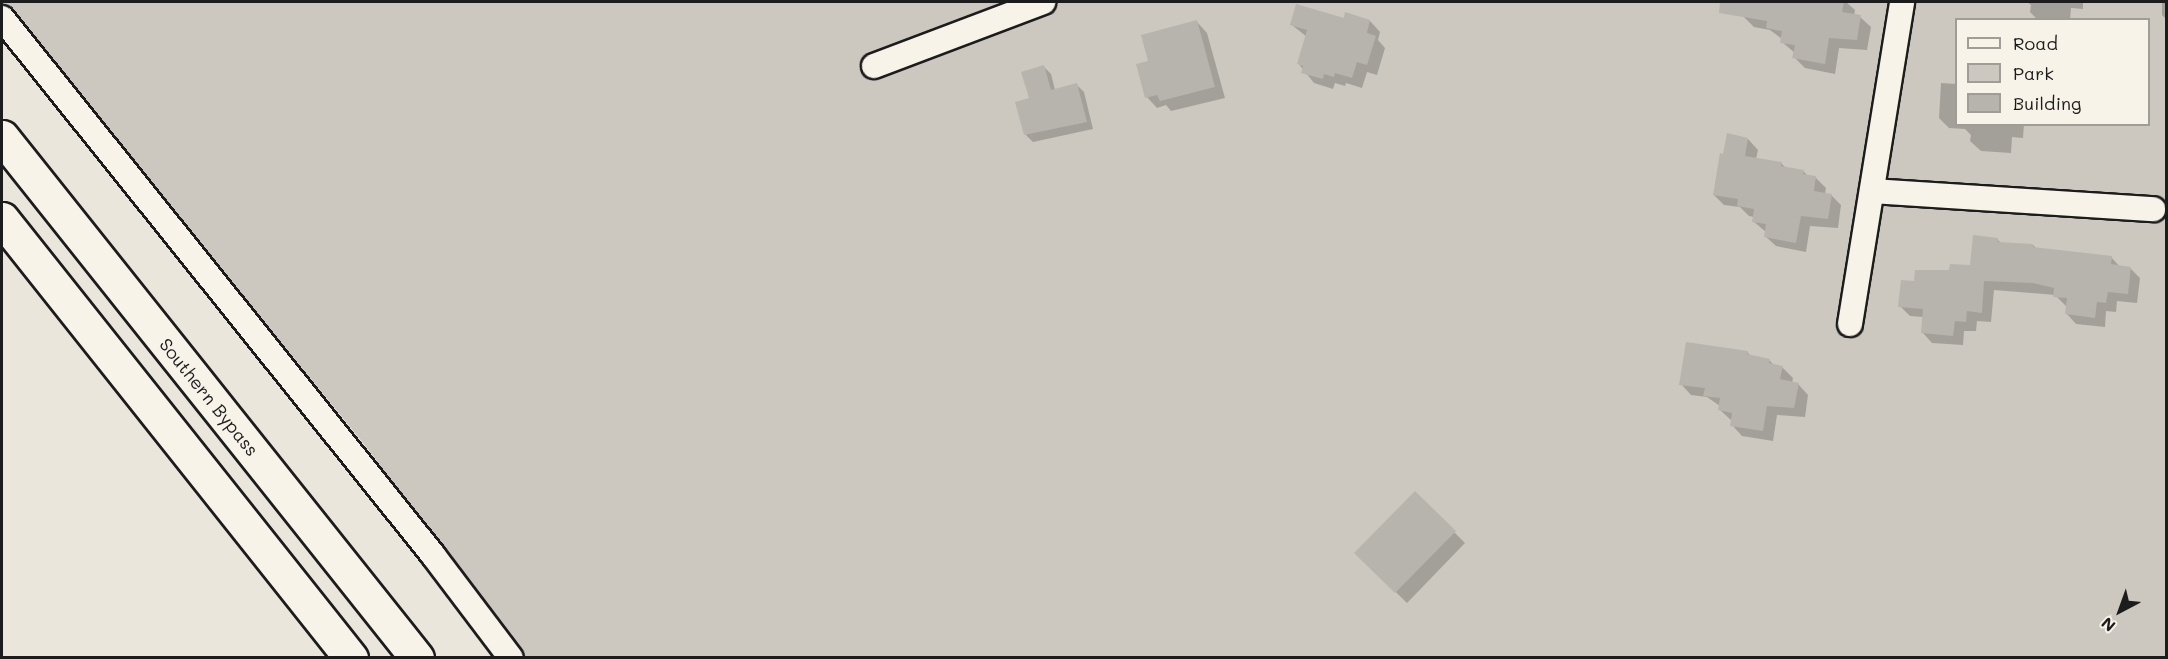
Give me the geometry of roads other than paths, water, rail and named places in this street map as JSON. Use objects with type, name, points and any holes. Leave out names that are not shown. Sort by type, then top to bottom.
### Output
[{"type":"highway","name":"Southern Bypass","points":[[2,137],[417,657]]},
{"type":"highway","points":[[2,219],[351,657]]},
{"type":"street","points":[[874,66],[1043,2]]},
{"type":"street","points":[[1850,324],[1902,2]]},
{"type":"street","points":[[2,18],[433,555],[511,657]]},
{"type":"street","points":[[1872,191],[2153,209]]}]
